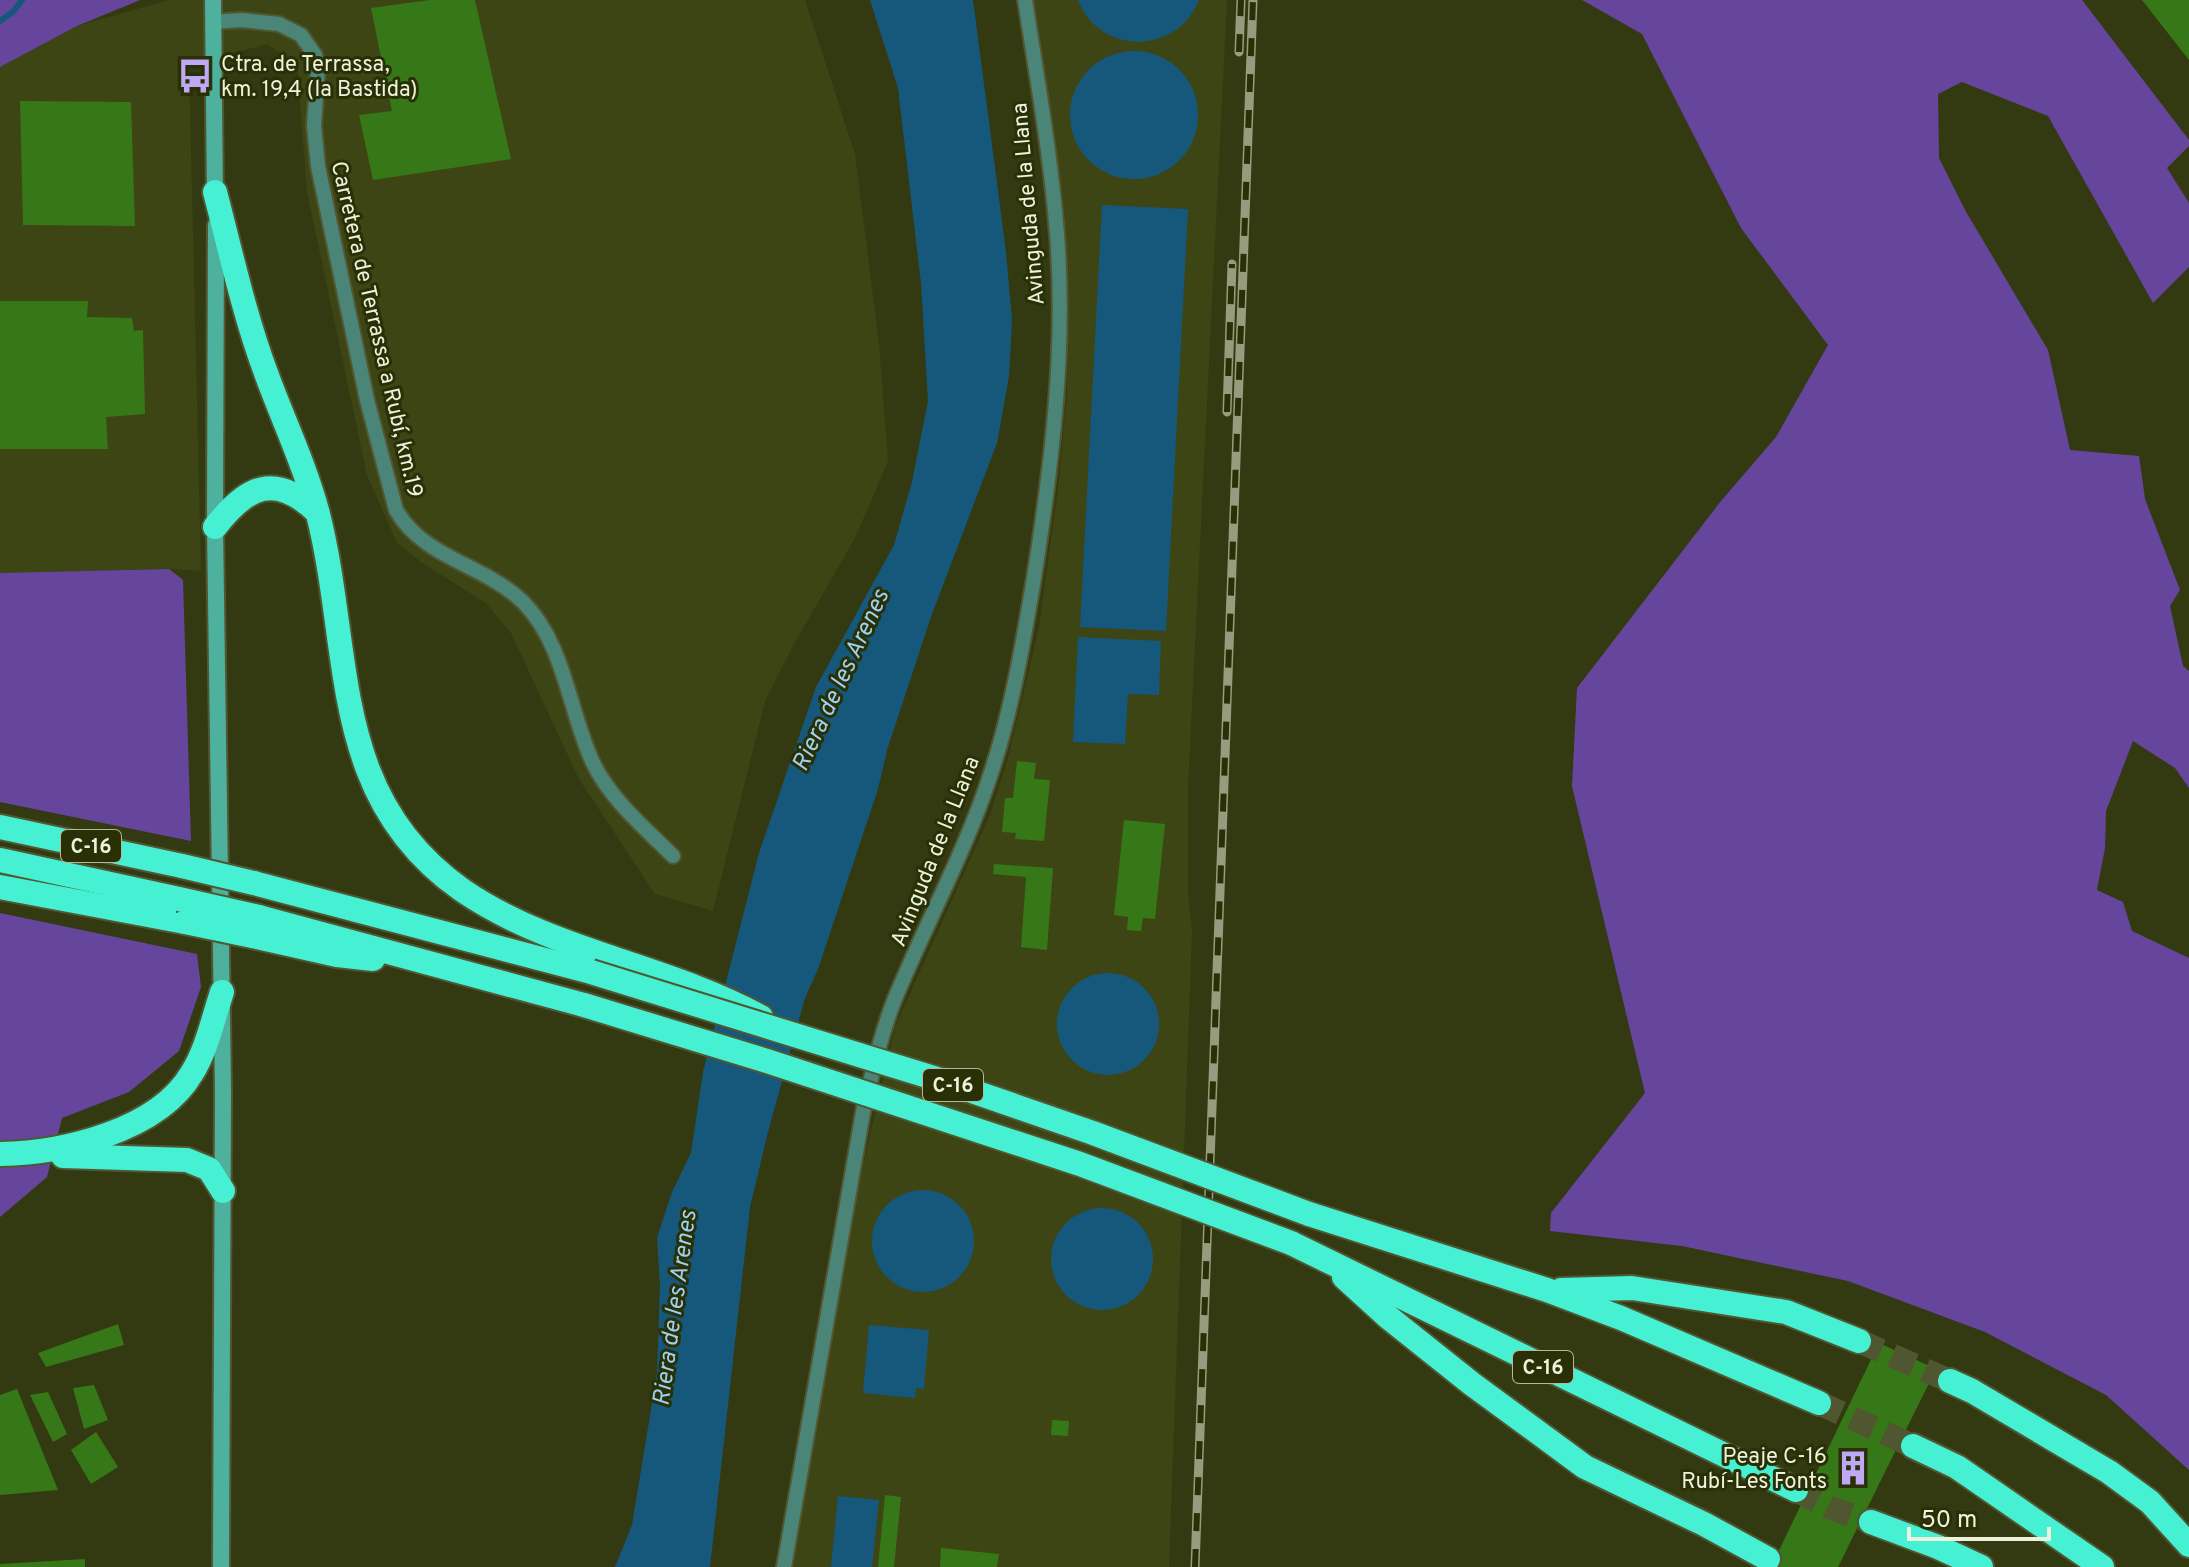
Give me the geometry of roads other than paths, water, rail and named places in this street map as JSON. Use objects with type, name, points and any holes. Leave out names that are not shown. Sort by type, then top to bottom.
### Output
[{"type":"highway","points":[[215,192],[257,347],[301,460],[317,512],[330,573],[347,698],[369,775],[387,811],[419,853],[440,873],[481,902],[546,933],[748,1010],[792,1033]]},
{"type":"highway","points":[[215,527],[238,499],[247,493],[268,489],[286,491],[317,512]]},
{"type":"highway","name":"C-16","points":[[0,827],[254,883],[591,972],[792,1033],[1078,1128],[1309,1214],[1547,1290],[1621,1318],[1819,1403]]},
{"type":"highway","name":"C-16","points":[[0,860],[182,911],[447,966],[767,1061],[1065,1159],[1322,1257],[1796,1490]]},
{"type":"highway","points":[[0,887],[182,911]]},
{"type":"highway","points":[[2,1154],[89,1141],[127,1126],[159,1107],[192,1074],[206,1045],[222,992]]},
{"type":"highway","points":[[2,1154],[187,1160],[209,1169],[223,1191]]},
{"type":"highway","name":"C-16","points":[[1322,1257],[1412,1336],[1585,1467],[1704,1524],[1768,1559]]},
{"type":"highway","name":"C-16","points":[[1547,1290],[1632,1288],[1786,1312],[1859,1341]]},
{"type":"highway","points":[[1950,1381],[2109,1472],[2150,1502],[2189,1545]]},
{"type":"highway","points":[[1913,1446],[1957,1467],[2102,1567]]},
{"type":"highway","points":[[1871,1522],[1981,1567]]},
{"type":"main road","points":[[213,0],[215,527],[222,992],[221,1567]]},
{"type":"street","name":"Avinguda de la Llana","points":[[784,1567],[863,1112],[881,1039],[894,1002],[978,811],[1000,747],[1026,626],[1039,545],[1053,437],[1060,318],[1051,173],[1025,0]]},
{"type":"street","name":"Carretera de Terrassa a Rubí, km.19","points":[[213,22],[241,20],[279,24],[301,35],[315,55],[318,68],[314,126],[318,166],[367,400],[396,510],[402,522],[422,541],[493,580],[535,616],[552,647],[594,766],[609,790],[673,856]]},
{"type":"water","name":"Riera de les Arenes","points":[[870,0],[973,0],[1006,252],[1012,320],[1009,376],[997,443],[932,614],[887,750],[878,789],[818,969],[805,998],[768,1132],[750,1207],[710,1567],[615,1567],[632,1525],[657,1373],[660,1285],[657,1238],[672,1192],[691,1153],[703,1072],[759,853],[816,687],[894,545],[912,482],[928,401],[921,283],[898,88]]},
{"type":"water","points":[[1078,0],[1199,0],[1188,18],[1174,31],[1157,39],[1138,42],[1120,39],[1103,31],[1089,18]]},
{"type":"water","points":[[1134,51],[1158,56],[1179,70],[1193,91],[1198,115],[1193,139],[1179,160],[1158,174],[1134,179],[1110,174],[1089,160],[1075,139],[1070,115],[1075,91],[1089,70],[1110,56]]},
{"type":"water","points":[[1102,205],[1188,209],[1166,631],[1080,627]]},
{"type":"water","points":[[1078,637],[1161,641],[1159,695],[1128,694],[1125,744],[1073,742]]},
{"type":"water","points":[[1108,973],[1128,977],[1144,988],[1155,1004],[1159,1024],[1155,1044],[1144,1060],[1128,1071],[1108,1075],[1088,1071],[1072,1060],[1061,1044],[1057,1024],[1061,1004],[1072,988],[1088,977]]},
{"type":"water","points":[[923,1190],[943,1194],[959,1205],[970,1221],[974,1241],[970,1261],[959,1277],[943,1288],[923,1292],[903,1288],[887,1277],[876,1261],[872,1241],[876,1221],[887,1205],[903,1194]]},
{"type":"water","points":[[1102,1208],[1122,1212],[1138,1223],[1149,1239],[1153,1259],[1149,1279],[1138,1295],[1122,1306],[1102,1310],[1082,1306],[1066,1295],[1055,1279],[1051,1259],[1055,1239],[1066,1223],[1082,1212]]},
{"type":"water","points":[[869,1325],[929,1330],[924,1389],[916,1388],[915,1398],[863,1393]]},
{"type":"water","points":[[838,1496],[879,1500],[872,1567],[831,1567]]},
{"type":"waterway","points":[[0,21],[13,12],[22,0]]},
{"type":"tunnel","points":[[1859,1341],[1950,1381]]},
{"type":"tunnel","points":[[1819,1403],[1913,1446]]},
{"type":"tunnel","points":[[1796,1490],[1831,1508],[1871,1522]]},
{"type":"railway","points":[[1239,52],[1241,0]]},
{"type":"railway","points":[[1195,1567],[1253,0]]},
{"type":"railway","points":[[1227,412],[1232,264]]},
{"type":"place","name":"Ctra. de Terrassa, km. 19,4 (la Bastida)","points":[[195,76]]},
{"type":"place","name":"Peaje C-16 Rubí-Les Fonts","points":[[1853,1468]]}]
